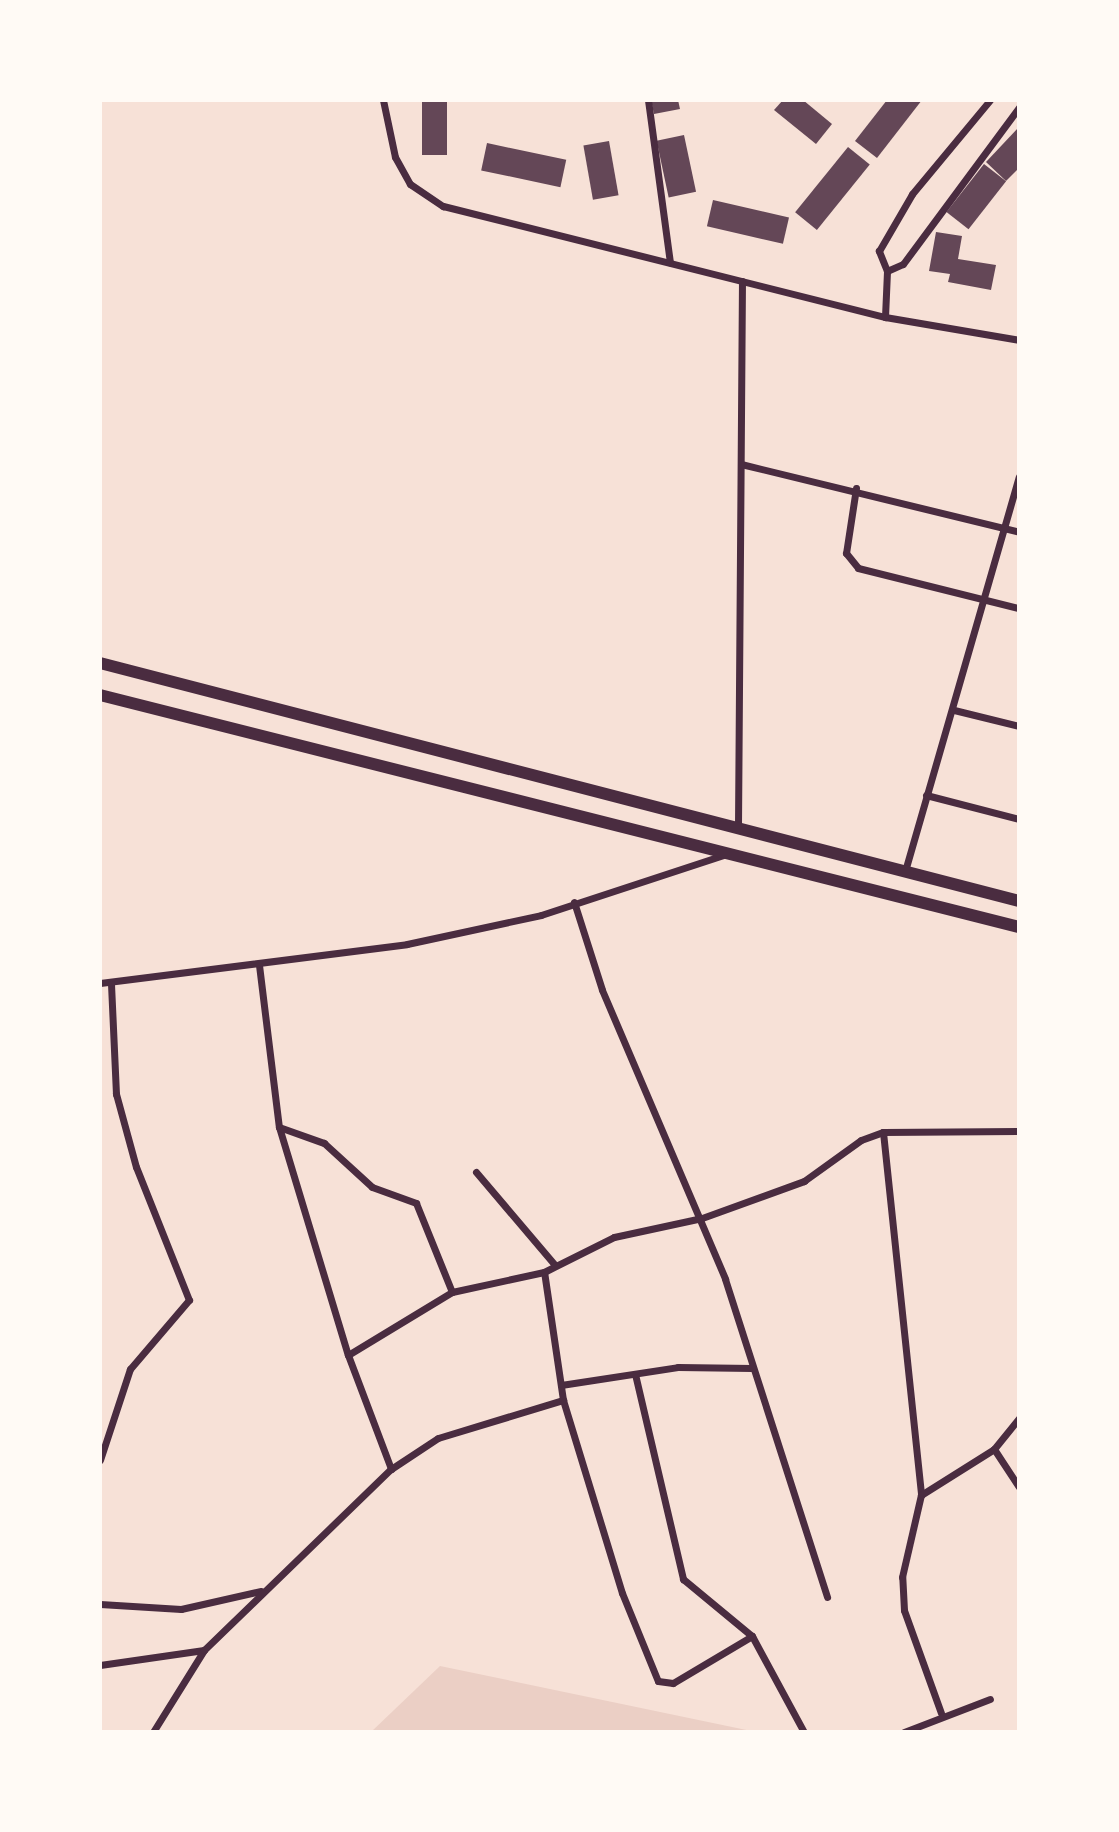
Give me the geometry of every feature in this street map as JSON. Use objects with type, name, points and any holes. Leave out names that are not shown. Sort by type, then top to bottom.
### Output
[{"type":"main road","points":[[100,663],[738,825],[1019,901]]},
{"type":"main road","points":[[100,695],[733,852],[1019,927]]},
{"type":"street","points":[[383,100],[396,157],[410,184],[443,206],[885,317],[1019,340]]},
{"type":"street","points":[[648,100],[670,263]]},
{"type":"street","points":[[885,317],[887,271],[879,251],[912,194],[990,100]]},
{"type":"street","points":[[887,271],[903,264],[1019,107]]},
{"type":"street","points":[[738,825],[742,281]]},
{"type":"street","points":[[741,464],[856,488],[1019,532]]},
{"type":"street","points":[[905,871],[954,710],[982,599],[1019,477]]},
{"type":"street","points":[[856,488],[846,553],[858,568],[1019,608]]},
{"type":"street","points":[[954,710],[1019,726]]},
{"type":"street","points":[[926,795],[1019,819]]},
{"type":"street","points":[[100,983],[111,984],[407,944],[574,902],[733,852]]},
{"type":"street","points":[[574,902],[602,990],[702,1218],[827,1597]]},
{"type":"street","points":[[259,965],[279,1127],[348,1355],[391,1469]]},
{"type":"street","points":[[100,1460],[130,1369],[188,1300],[136,1167],[116,1094],[111,984]]},
{"type":"street","points":[[279,1127],[324,1143],[372,1187],[416,1203],[452,1292]]},
{"type":"street","points":[[348,1355],[452,1292],[544,1272],[614,1237],[702,1218],[804,1181],[883,1132],[1019,1131]]},
{"type":"street","points":[[883,1132],[921,1495],[902,1577],[904,1610],[941,1713]]},
{"type":"street","points":[[476,1172],[555,1265]]},
{"type":"street","points":[[544,1272],[563,1400],[622,1594],[658,1681],[673,1684],[752,1636]]},
{"type":"street","points":[[561,1385],[678,1367],[752,1368]]},
{"type":"street","points":[[635,1374],[683,1579],[752,1636],[804,1732]]},
{"type":"street","points":[[153,1732],[204,1650],[391,1469],[438,1437],[563,1400]]},
{"type":"street","points":[[921,1495],[994,1449],[1019,1418]]},
{"type":"street","points":[[994,1449],[1019,1488]]},
{"type":"street","points":[[100,1604],[181,1609],[262,1591]]},
{"type":"street","points":[[100,1665],[204,1650]]},
{"type":"street","points":[[904,1732],[941,1713],[990,1699]]},
{"type":"shaded area","points":[[440,1666],[756,1732],[371,1732]]},
{"type":"building","points":[[422,100],[447,100],[447,155],[422,155]]},
{"type":"building","points":[[651,100],[678,100],[680,109],[654,114]]},
{"type":"building","points":[[783,100],[803,100],[832,124],[816,144],[774,110]]},
{"type":"building","points":[[887,100],[922,100],[877,158],[855,141]]},
{"type":"building","points":[[1019,127],[1019,168],[1006,181],[986,162]]},
{"type":"building","points":[[684,135],[696,192],[669,198],[657,141]]},
{"type":"building","points":[[609,141],[619,195],[593,200],[583,146]]},
{"type":"building","points":[[487,143],[566,160],[560,187],[481,170]]},
{"type":"building","points":[[848,147],[870,165],[817,230],[795,212]]},
{"type":"building","points":[[984,164],[1006,181],[969,229],[946,212]]},
{"type":"building","points":[[713,200],[789,218],[783,244],[707,226]]},
{"type":"building","points":[[936,232],[962,236],[958,259],[996,265],[991,290],[948,282],[950,274],[929,271]]}]
